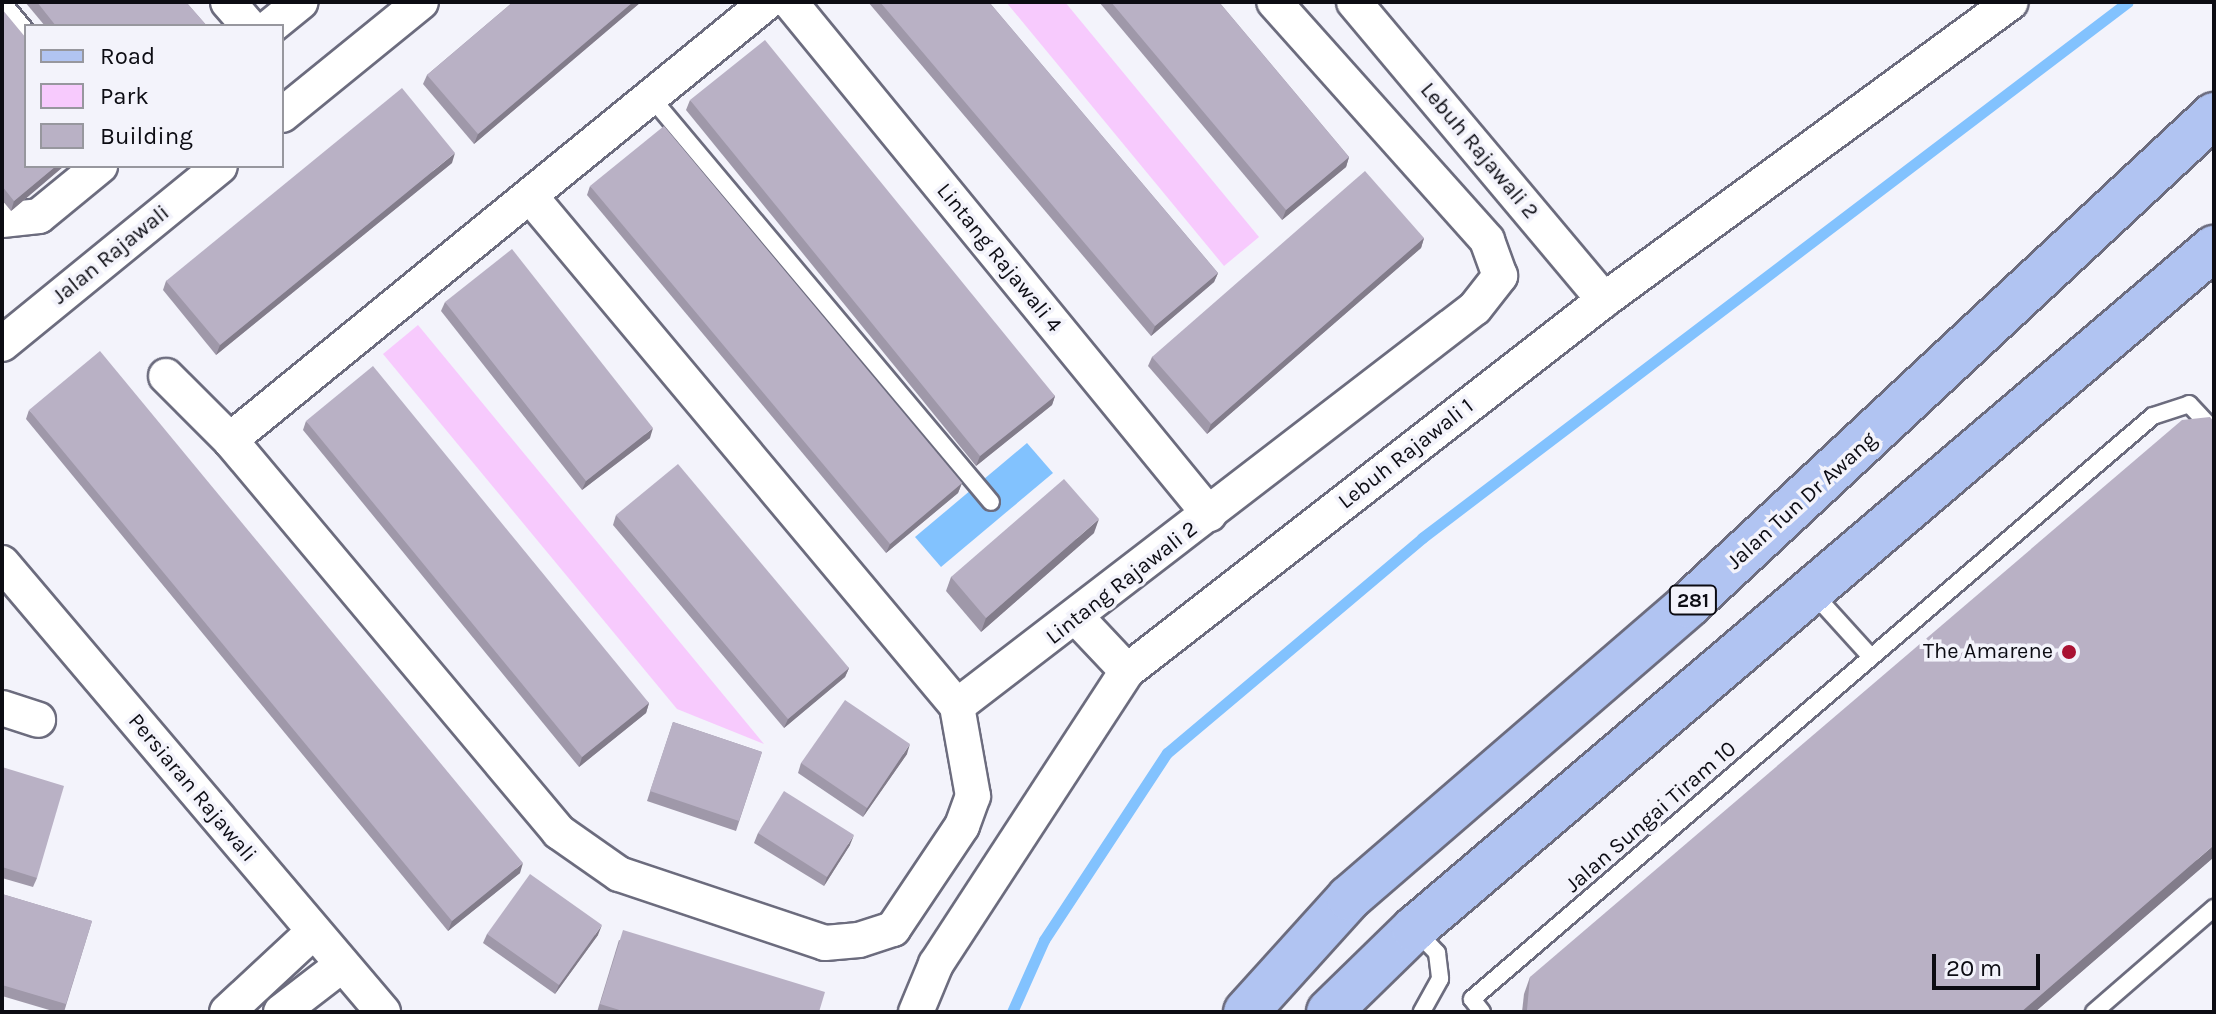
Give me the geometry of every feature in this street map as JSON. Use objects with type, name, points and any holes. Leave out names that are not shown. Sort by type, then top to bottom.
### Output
[{"type":"main road","name":"Jalan Tun Dr Awang","points":[[1246,1012],[1349,898],[1712,584],[2214,115]]},
{"type":"main road","points":[[1329,1012],[1414,929],[2214,248]]},
{"type":"street","points":[[228,2],[247,24]]},
{"type":"street","points":[[274,24],[301,2]]},
{"type":"street","points":[[284,113],[421,2]]},
{"type":"street","points":[[230,440],[767,2]]},
{"type":"street","name":"Lintang Rajawali 4","points":[[790,2],[1209,514]]},
{"type":"street","name":"Lintang Rajawali 2","points":[[957,706],[1078,619],[1475,308],[1500,276],[1487,240],[1274,2]]},
{"type":"street","name":"Lebuh Rajawali 2","points":[[1354,2],[1604,300]]},
{"type":"street","name":"Lebuh Rajawali 1","points":[[916,1012],[936,964],[1127,671],[1604,300],[2011,2]]},
{"type":"street","points":[[2,220],[39,216],[98,168]]},
{"type":"street","name":"Jalan Rajawali","points":[[2,344],[218,168]]},
{"type":"street","points":[[166,376],[230,440],[559,832],[619,874],[825,943],[859,940],[893,929],[962,826],[973,796],[957,706],[530,196]]},
{"type":"street","name":"Persiaran Rajawali","points":[[2,563],[383,1012]]},
{"type":"street","points":[[1078,619],[1127,671]]},
{"type":"street","points":[[2,708],[38,720]]},
{"type":"street","points":[[227,1012],[313,932]]},
{"type":"street","points":[[281,1012],[342,965]]},
{"type":"lane","points":[[2,2],[24,29]]},
{"type":"lane","points":[[650,96],[991,502]]},
{"type":"lane","points":[[1812,592],[1871,657],[2153,416],[2189,404],[2214,431]]},
{"type":"lane","name":"Jalan Sungai Tiram 10","points":[[1482,1012],[1472,999],[1871,657]]},
{"type":"lane","points":[[2094,1012],[2214,908]]},
{"type":"lane","points":[[1414,929],[1437,953],[1440,979],[1422,1012]]},
{"type":"green space","points":[[1006,2],[1065,2],[1259,237],[1224,266]]},
{"type":"green space","points":[[418,325],[764,744],[677,709],[383,354]]},
{"type":"water","points":[[1027,443],[1053,473],[941,567],[915,537]]},
{"type":"building","points":[[37,2],[186,2],[205,24],[54,24]]},
{"type":"building","points":[[513,2],[633,2],[478,134],[427,75]]},
{"type":"building","points":[[880,2],[989,2],[1218,273],[1155,326]]},
{"type":"building","points":[[1111,2],[1219,2],[1349,157],[1286,210]]},
{"type":"building","points":[[2,9],[24,36],[24,168],[54,168],[14,201],[2,186]]},
{"type":"building","points":[[765,40],[1055,396],[980,456],[690,100]]},
{"type":"building","points":[[402,88],[455,153],[220,345],[166,281]]},
{"type":"building","points":[[664,126],[962,483],[890,544],[590,186]]},
{"type":"building","points":[[1365,171],[1424,238],[1211,424],[1152,357]]},
{"type":"building","points":[[512,249],[653,428],[586,481],[445,302]]},
{"type":"building","points":[[100,351],[523,863],[452,921],[29,410]]},
{"type":"building","points":[[373,366],[649,703],[582,757],[306,421]]},
{"type":"building","name":"The Amarene","points":[[2210,417],[2214,422],[2214,845],[2021,1012],[1527,1010],[1530,977],[2182,420]]},
{"type":"building","points":[[678,464],[849,668],[788,719],[616,515]]},
{"type":"building","points":[[1064,479],[1099,519],[986,618],[951,577]]},
{"type":"building","points":[[845,700],[910,744],[867,808],[801,763]]},
{"type":"building","points":[[673,722],[762,752],[739,821],[650,791]]},
{"type":"building","points":[[2,767],[64,786],[37,878],[2,867]]},
{"type":"building","points":[[784,791],[854,835],[827,877],[758,833]]},
{"type":"building","points":[[530,874],[602,925],[559,985],[487,934]]},
{"type":"building","points":[[2,894],[92,921],[66,1004],[2,985]]},
{"type":"building","points":[[623,930],[825,992],[819,1012],[626,1012],[600,1004]]},
{"type":"waterway","points":[[1012,1012],[1044,940],[1167,753],[1422,538],[2128,2]]},
{"type":"place","name":"The Amarene","points":[[2069,652]]}]
